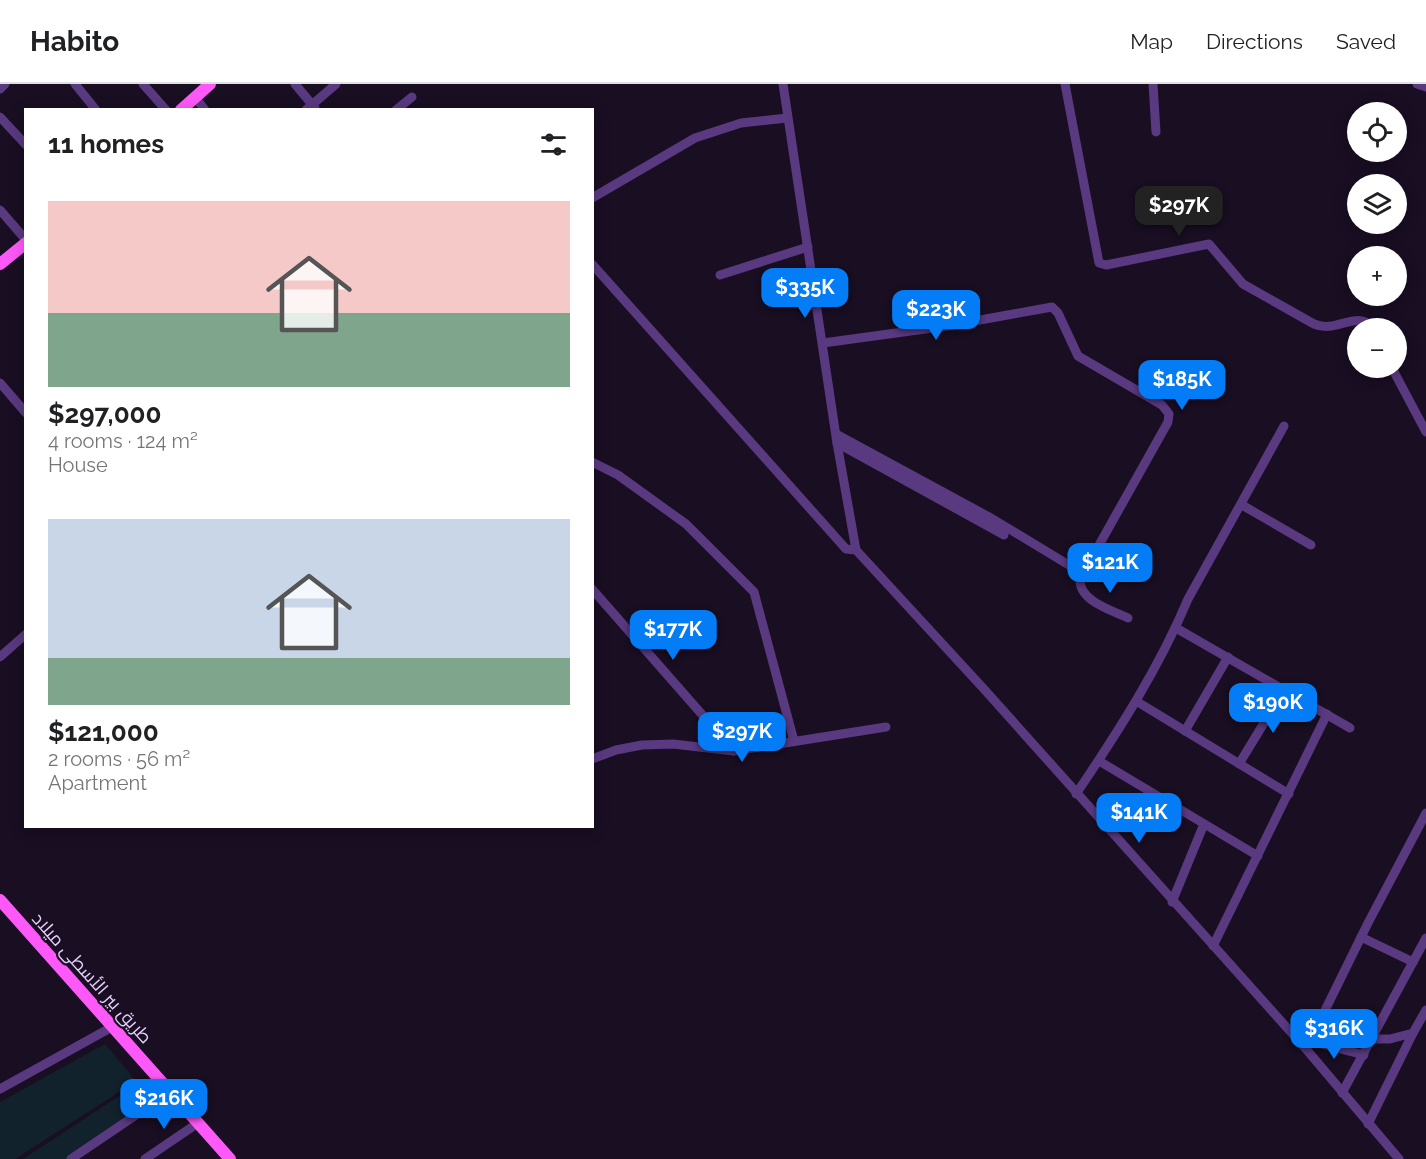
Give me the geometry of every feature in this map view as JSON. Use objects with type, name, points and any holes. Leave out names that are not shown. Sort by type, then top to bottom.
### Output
[{"type":"main road","points":[[183,108],[210,84]]},
{"type":"main road","points":[[0,264],[24,243]]},
{"type":"main road","name":"طريق بير الأسطى ميلاد","points":[[0,900],[230,1159]]},
{"type":"street","points":[[0,88],[5,84]]},
{"type":"street","points":[[75,84],[94,108]]},
{"type":"street","points":[[143,84],[164,108]]},
{"type":"street","points":[[295,84],[311,108],[336,84]]},
{"type":"street","points":[[783,84],[856,550],[983,688],[1172,902],[1308,1045],[1342,1093],[1399,1159]]},
{"type":"street","points":[[1065,84],[1094,251],[1099,263],[1106,266],[1209,244],[1243,284],[1326,329],[1347,324]]},
{"type":"street","points":[[1153,84],[1156,132]]},
{"type":"street","points":[[1417,84],[1426,87]]},
{"type":"street","points":[[195,97],[203,108]]},
{"type":"street","points":[[398,108],[412,97]]},
{"type":"street","points":[[0,117],[24,142]]},
{"type":"street","points":[[594,197],[695,138],[741,123],[787,118]]},
{"type":"street","points":[[0,210],[24,239]]},
{"type":"street","points":[[720,275],[808,247]]},
{"type":"street","points":[[594,266],[846,549],[856,550]]},
{"type":"street","points":[[823,343],[947,326],[1043,307],[1054,308],[1078,356],[1162,405],[1169,418],[1082,573],[1080,584],[1086,597],[1128,618]]},
{"type":"street","points":[[1397,378],[1426,432]]},
{"type":"street","points":[[0,383],[24,412]]},
{"type":"street","points":[[1076,794],[1136,701],[1176,628],[1188,599],[1284,426]]},
{"type":"street","points":[[837,439],[1004,535]]},
{"type":"street","points":[[837,439],[991,518],[1082,573]]},
{"type":"street","points":[[594,463],[618,475],[686,524],[754,592],[794,741]]},
{"type":"street","points":[[1242,505],[1311,545]]},
{"type":"street","points":[[594,591],[734,751]]},
{"type":"street","points":[[1176,628],[1350,728]]},
{"type":"street","points":[[0,657],[24,636]]},
{"type":"street","points":[[1185,731],[1228,657]]},
{"type":"street","points":[[1239,764],[1284,690]]},
{"type":"street","points":[[1136,701],[1289,794]]},
{"type":"street","points":[[1213,946],[1327,714]]},
{"type":"street","points":[[596,757],[642,745],[673,744],[734,751],[886,727]]},
{"type":"street","points":[[1098,761],[1258,856]]},
{"type":"street","points":[[1308,1045],[1361,937],[1423,826],[1426,813]]},
{"type":"street","points":[[1172,902],[1204,824]]},
{"type":"street","points":[[1361,937],[1413,962]]},
{"type":"street","points":[[1342,1093],[1426,938]]},
{"type":"street","points":[[1368,1124],[1426,1010]]},
{"type":"street","points":[[0,1089],[112,1027]]},
{"type":"street","points":[[1373,1039],[1390,1039],[1413,1033]]},
{"type":"street","points":[[1308,1045],[1364,1054]]},
{"type":"street","points":[[71,1159],[170,1092]]},
{"type":"street","points":[[145,1159],[198,1123]]},
{"type":"shaded area","points":[[105,1044],[136,1081],[15,1159],[0,1159],[0,1102]]},
{"type":"shaded area","points":[[136,1085],[151,1103],[66,1159],[23,1159]]}]
